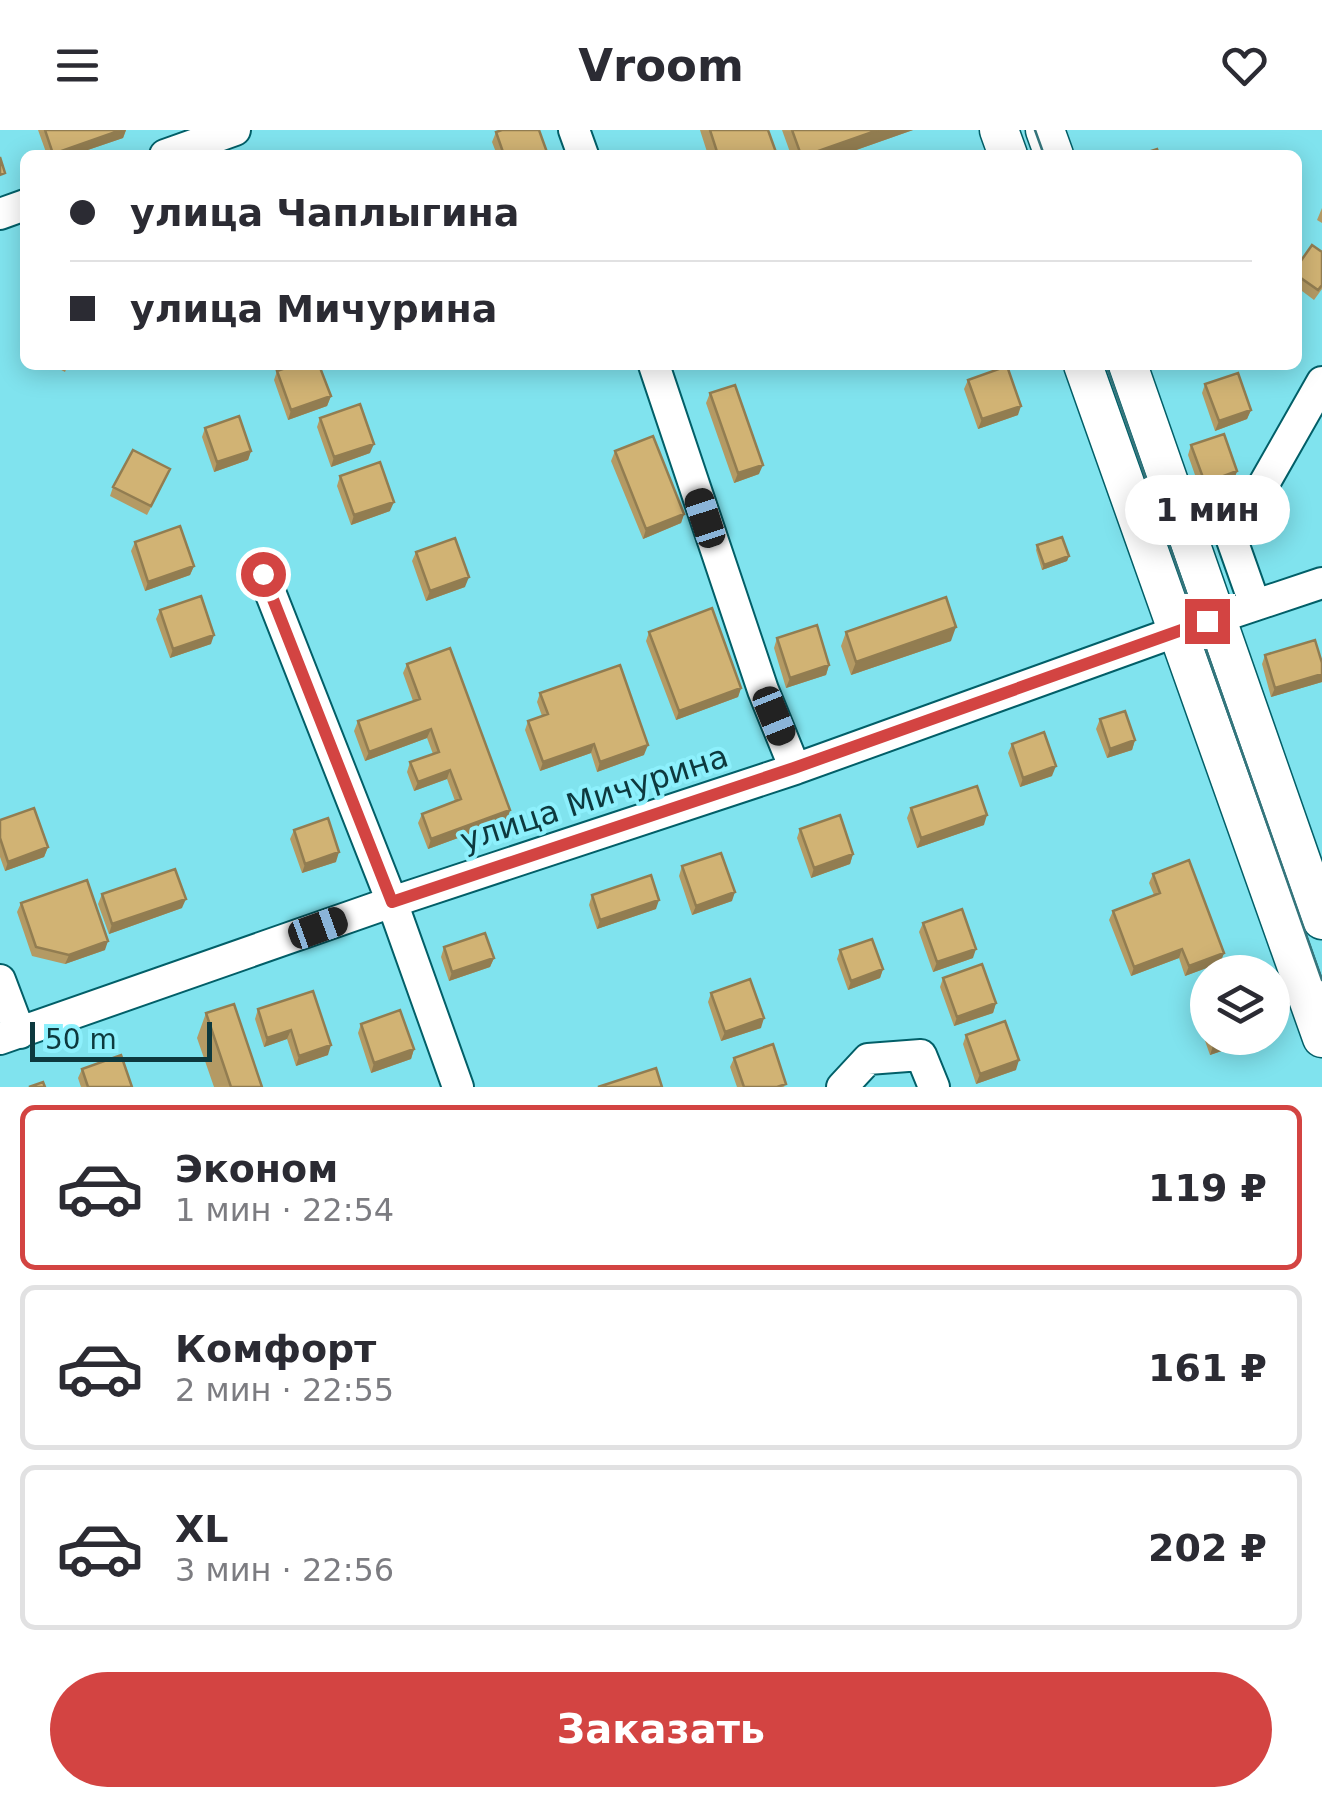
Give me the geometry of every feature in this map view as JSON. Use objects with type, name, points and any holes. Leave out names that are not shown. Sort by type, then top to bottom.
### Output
[{"type":"main road","points":[[1085,370],[1322,1038]]},
{"type":"main road","points":[[1130,370],[1322,920]]},
{"type":"street","points":[[179,150],[235,130]]},
{"type":"street","points":[[656,370],[763,690],[794,768]]},
{"type":"street","points":[[1255,605],[1232,540],[1322,382]]},
{"type":"street","points":[[263,574],[392,902],[458,1087]]},
{"type":"street","name":"улица Мичурина","points":[[10,1036],[392,902],[794,768],[1322,582]]},
{"type":"street","points":[[0,980],[10,1036]]},
{"type":"street","points":[[842,1087],[868,1059],[920,1056],[934,1087]]},
{"type":"building","points":[[45,130],[121,130],[64,150],[52,150]]},
{"type":"building","points":[[539,130],[546,150],[502,150],[496,132]]},
{"type":"building","points":[[710,130],[768,130],[775,150],[716,150]]},
{"type":"building","points":[[792,130],[878,130],[821,150],[799,150]]},
{"type":"building","points":[[1312,245],[1322,252],[1322,285],[1318,290],[1302,279],[1302,259]]},
{"type":"building","points":[[321,370],[331,396],[291,410],[277,371]]},
{"type":"building","points":[[996,370],[1008,370],[1021,406],[982,419],[968,380]]},
{"type":"building","points":[[1238,373],[1251,410],[1219,421],[1205,384]]},
{"type":"building","points":[[735,385],[763,465],[738,473],[710,393]]},
{"type":"building","points":[[360,404],[374,444],[334,457],[320,418]]},
{"type":"building","points":[[239,416],[251,451],[217,462],[205,428]]},
{"type":"building","points":[[1224,434],[1237,471],[1205,483],[1191,445]]},
{"type":"building","points":[[653,436],[684,514],[646,529],[615,451]]},
{"type":"building","points":[[133,450],[170,469],[151,506],[113,487]]},
{"type":"building","points":[[380,462],[394,502],[354,515],[340,476]]},
{"type":"building","points":[[180,526],[194,566],[148,582],[135,542]]},
{"type":"building","points":[[1062,537],[1069,556],[1044,565],[1037,545]]},
{"type":"building","points":[[455,538],[469,577],[430,591],[416,552]]},
{"type":"building","points":[[201,596],[214,635],[173,649],[160,610]]},
{"type":"building","points":[[946,597],[956,627],[856,662],[846,632]]},
{"type":"building","points":[[712,608],[741,688],[679,711],[649,632]]},
{"type":"building","points":[[817,625],[829,665],[790,678],[777,638]]},
{"type":"building","points":[[1315,640],[1322,674],[1275,688],[1265,655]]},
{"type":"building","points":[[450,648],[510,810],[431,839],[422,814],[461,799],[450,770],[418,782],[410,762],[439,752],[431,729],[369,752],[358,721],[420,699],[407,664]]},
{"type":"building","points":[[620,665],[648,745],[600,762],[594,744],[543,762],[528,721],[548,714],[540,693]]},
{"type":"building","points":[[1125,711],[1135,740],[1110,749],[1100,719]]},
{"type":"building","points":[[1044,732],[1056,766],[1023,778],[1012,744]]},
{"type":"building","points":[[977,786],[987,815],[921,838],[911,808]]},
{"type":"building","points":[[34,808],[48,847],[8,862],[0,838],[0,820]]},
{"type":"building","points":[[840,815],[853,854],[814,868],[800,829]]},
{"type":"building","points":[[328,818],[339,852],[305,864],[294,830]]},
{"type":"building","points":[[721,853],[735,892],[696,906],[682,866]]},
{"type":"building","points":[[1189,860],[1224,953],[1190,955],[1189,966],[1182,949],[1134,967],[1113,911],[1160,893],[1153,874]]},
{"type":"building","points":[[175,869],[186,899],[112,924],[102,894]]},
{"type":"building","points":[[651,875],[659,900],[600,920],[592,895]]},
{"type":"building","points":[[87,880],[108,941],[69,955],[36,947],[21,903]]},
{"type":"building","points":[[962,909],[976,949],[937,962],[923,923]]},
{"type":"building","points":[[485,933],[494,958],[452,972],[444,947]]},
{"type":"building","points":[[872,939],[883,969],[851,981],[840,950]]},
{"type":"building","points":[[982,964],[996,1003],[957,1017],[943,978]]},
{"type":"building","points":[[750,979],[764,1018],[725,1032],[711,993]]},
{"type":"building","points":[[313,991],[331,1045],[299,1056],[291,1030],[267,1038],[258,1009]]},
{"type":"building","points":[[234,1004],[262,1087],[231,1087],[206,1013]]},
{"type":"building","points":[[400,1010],[414,1049],[374,1063],[361,1024]]},
{"type":"building","points":[[1005,1021],[1019,1060],[980,1074],[966,1035]]},
{"type":"building","points":[[773,1044],[786,1084],[744,1087],[734,1058]]},
{"type":"building","points":[[121,1055],[132,1087],[88,1087],[82,1069]]},
{"type":"building","points":[[656,1068],[662,1087],[598,1087]]},
{"type":"tram line","points":[[1035,130],[1042,150]]},
{"type":"tram line","points":[[1108,370],[1322,980]]},
{"type":"route","points":[[263,574],[392,902],[794,768],[1207,621]]}]
